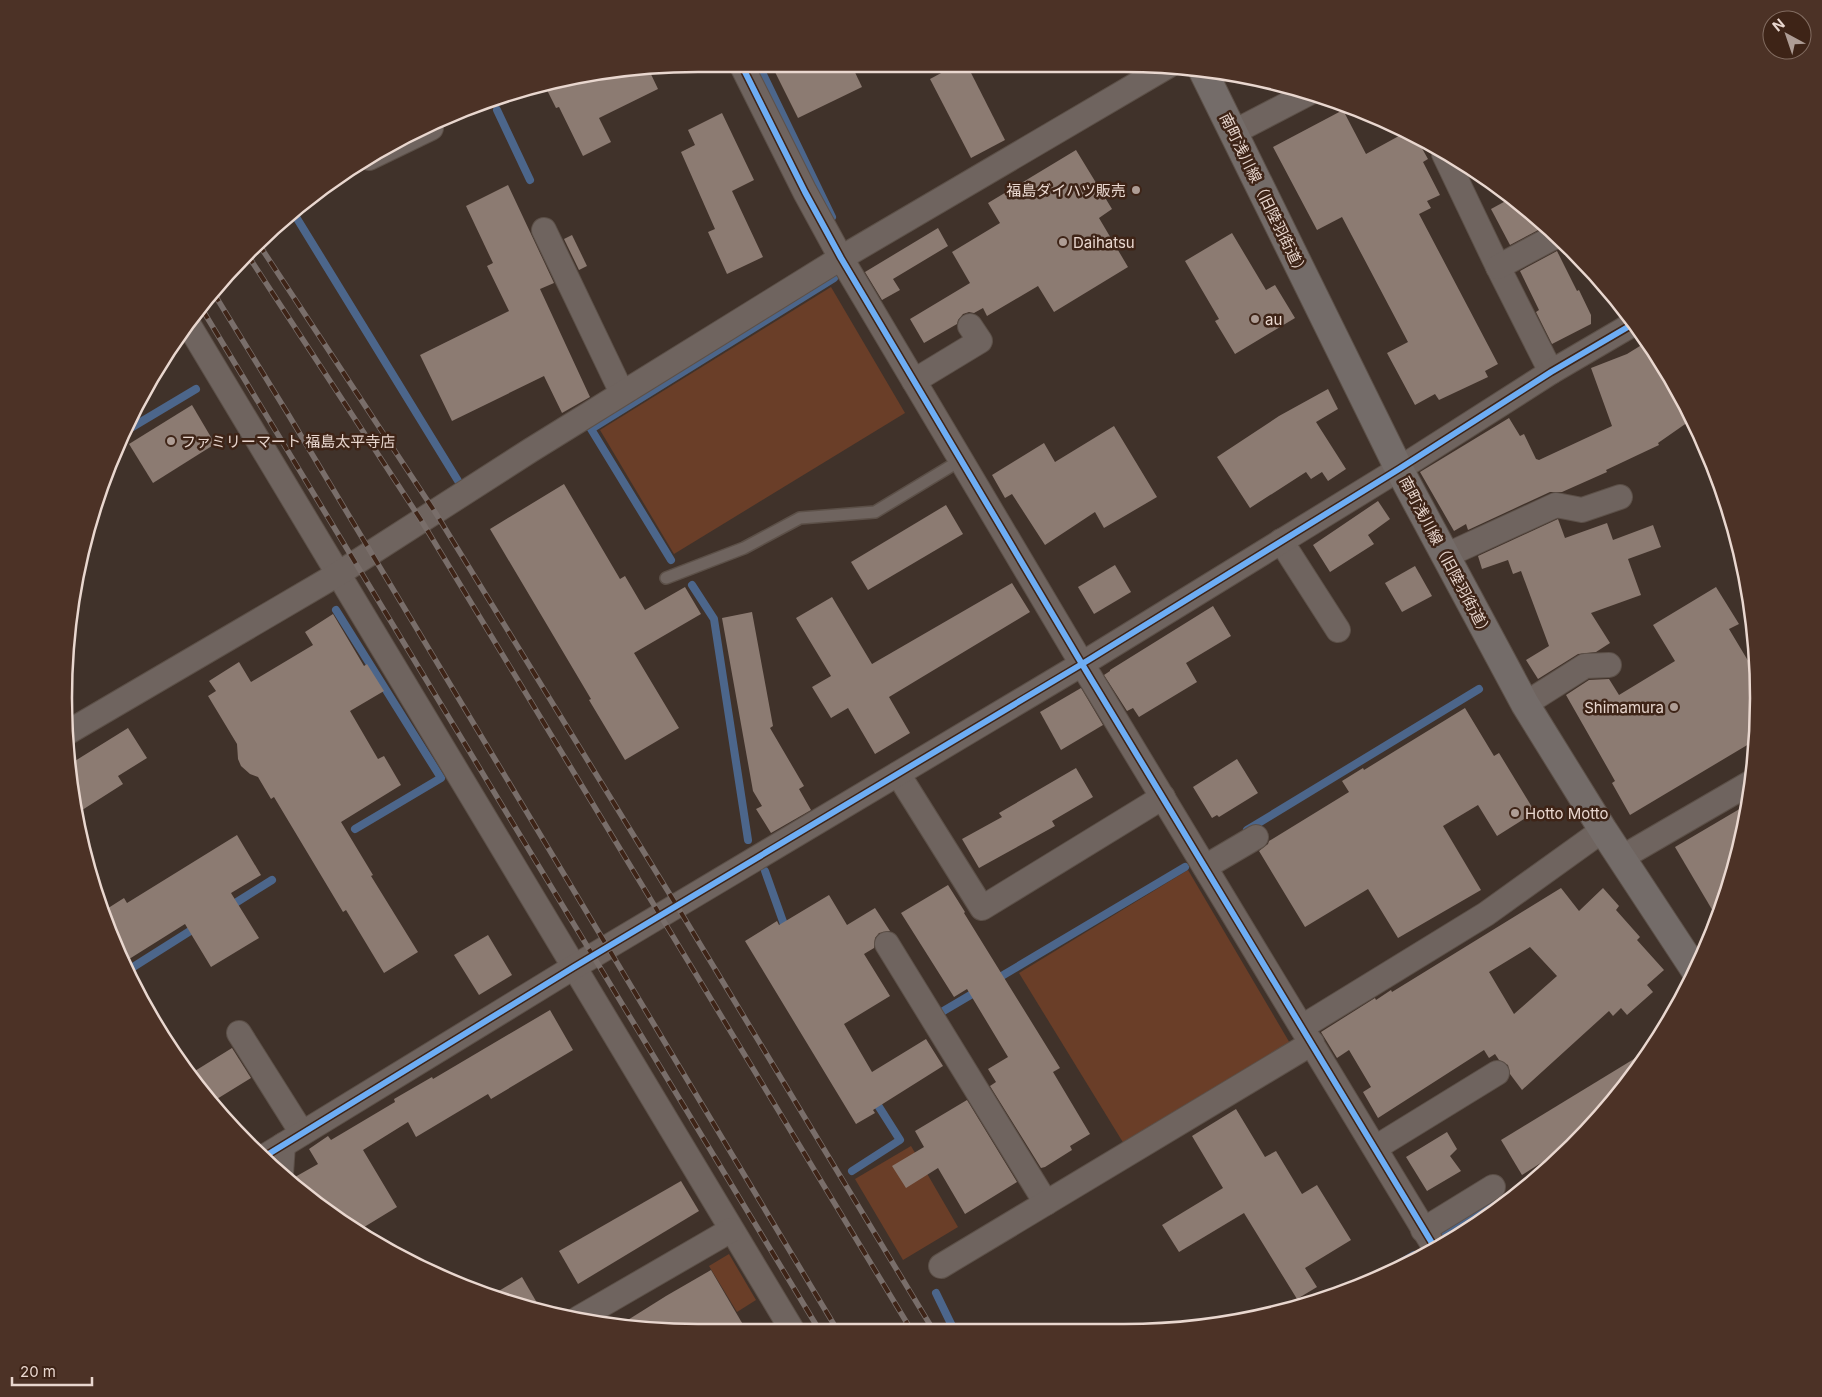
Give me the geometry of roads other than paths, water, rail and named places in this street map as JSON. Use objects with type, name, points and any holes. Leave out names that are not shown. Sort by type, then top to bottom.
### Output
[{"type":"street","points":[[744,73],[804,192],[841,258],[1082,664],[1429,1239],[1493,1187]]},
{"type":"street","points":[[74,730],[338,574],[530,450],[841,258],[1155,74]]},
{"type":"street","name":"南町浅川線（旧陸羽街道）","points":[[1207,78],[1399,469],[1525,704],[1603,830],[1690,963]]},
{"type":"street","points":[[1234,132],[1299,98]]},
{"type":"street","points":[[1449,164],[1551,372]]},
{"type":"street","points":[[544,230],[622,393]]},
{"type":"street","points":[[1498,267],[1549,240]]},
{"type":"street","points":[[914,381],[980,342],[970,326]]},
{"type":"street","points":[[269,1153],[574,967],[1082,664],[1399,469],[1551,372],[1627,327]]},
{"type":"street","points":[[192,331],[788,1324]]},
{"type":"street","points":[[1446,556],[1556,505],[1582,510],[1620,497]]},
{"type":"street","points":[[1281,541],[1338,630]]},
{"type":"street","points":[[1525,704],[1585,666],[1609,665]]},
{"type":"street","points":[[898,774],[982,908],[1163,798]]},
{"type":"street","points":[[1621,858],[1743,787]]},
{"type":"street","points":[[941,1266],[1046,1203],[1307,1035],[1486,914],[1603,830]]},
{"type":"street","points":[[1205,867],[1256,837]]},
{"type":"street","points":[[887,944],[1046,1203]]},
{"type":"street","points":[[239,1033],[293,1139],[283,1166]]},
{"type":"street","points":[[1375,1148],[1497,1073]]},
{"type":"street","points":[[586,1314],[731,1230]]},
{"type":"lane","points":[[666,578],[744,548],[800,518],[875,512],[961,460]]},
{"type":"waterway","points":[[762,73],[832,217]]},
{"type":"waterway","points":[[497,110],[530,180]]},
{"type":"waterway","points":[[297,219],[460,484]]},
{"type":"waterway","points":[[671,560],[591,429],[834,278]]},
{"type":"waterway","points":[[136,425],[196,389]]},
{"type":"waterway","points":[[692,585],[714,619],[748,840]]},
{"type":"waterway","points":[[336,610],[441,778],[355,829]]},
{"type":"waterway","points":[[1247,830],[1479,689]]},
{"type":"waterway","points":[[995,980],[1185,867]]},
{"type":"waterway","points":[[765,871],[786,930]]},
{"type":"waterway","points":[[229,907],[272,880]]},
{"type":"waterway","points":[[133,967],[198,926]]},
{"type":"waterway","points":[[940,1013],[979,990]]},
{"type":"waterway","points":[[852,1171],[900,1140],[874,1099]]},
{"type":"waterway","points":[[1440,1238],[1461,1226]]},
{"type":"waterway","points":[[936,1293],[951,1324]]},
{"type":"railway","points":[[263,250],[435,512],[677,906],[930,1324]]},
{"type":"railway","points":[[251,261],[421,520],[908,1324]]},
{"type":"railway","points":[[217,299],[834,1324]]},
{"type":"railway","points":[[205,314],[816,1324]]},
{"type":"place","name":"福島ダイハツ販売","points":[[1136,190]]},
{"type":"place","name":"Daihatsu","points":[[1063,242]]},
{"type":"place","name":"au","points":[[1255,319]]},
{"type":"place","name":"ファミリーマート 福島太平寺店","points":[[171,441]]},
{"type":"place","name":"Shimamura","points":[[1674,707]]},
{"type":"place","name":"Hotto Motto","points":[[1515,813]]}]
